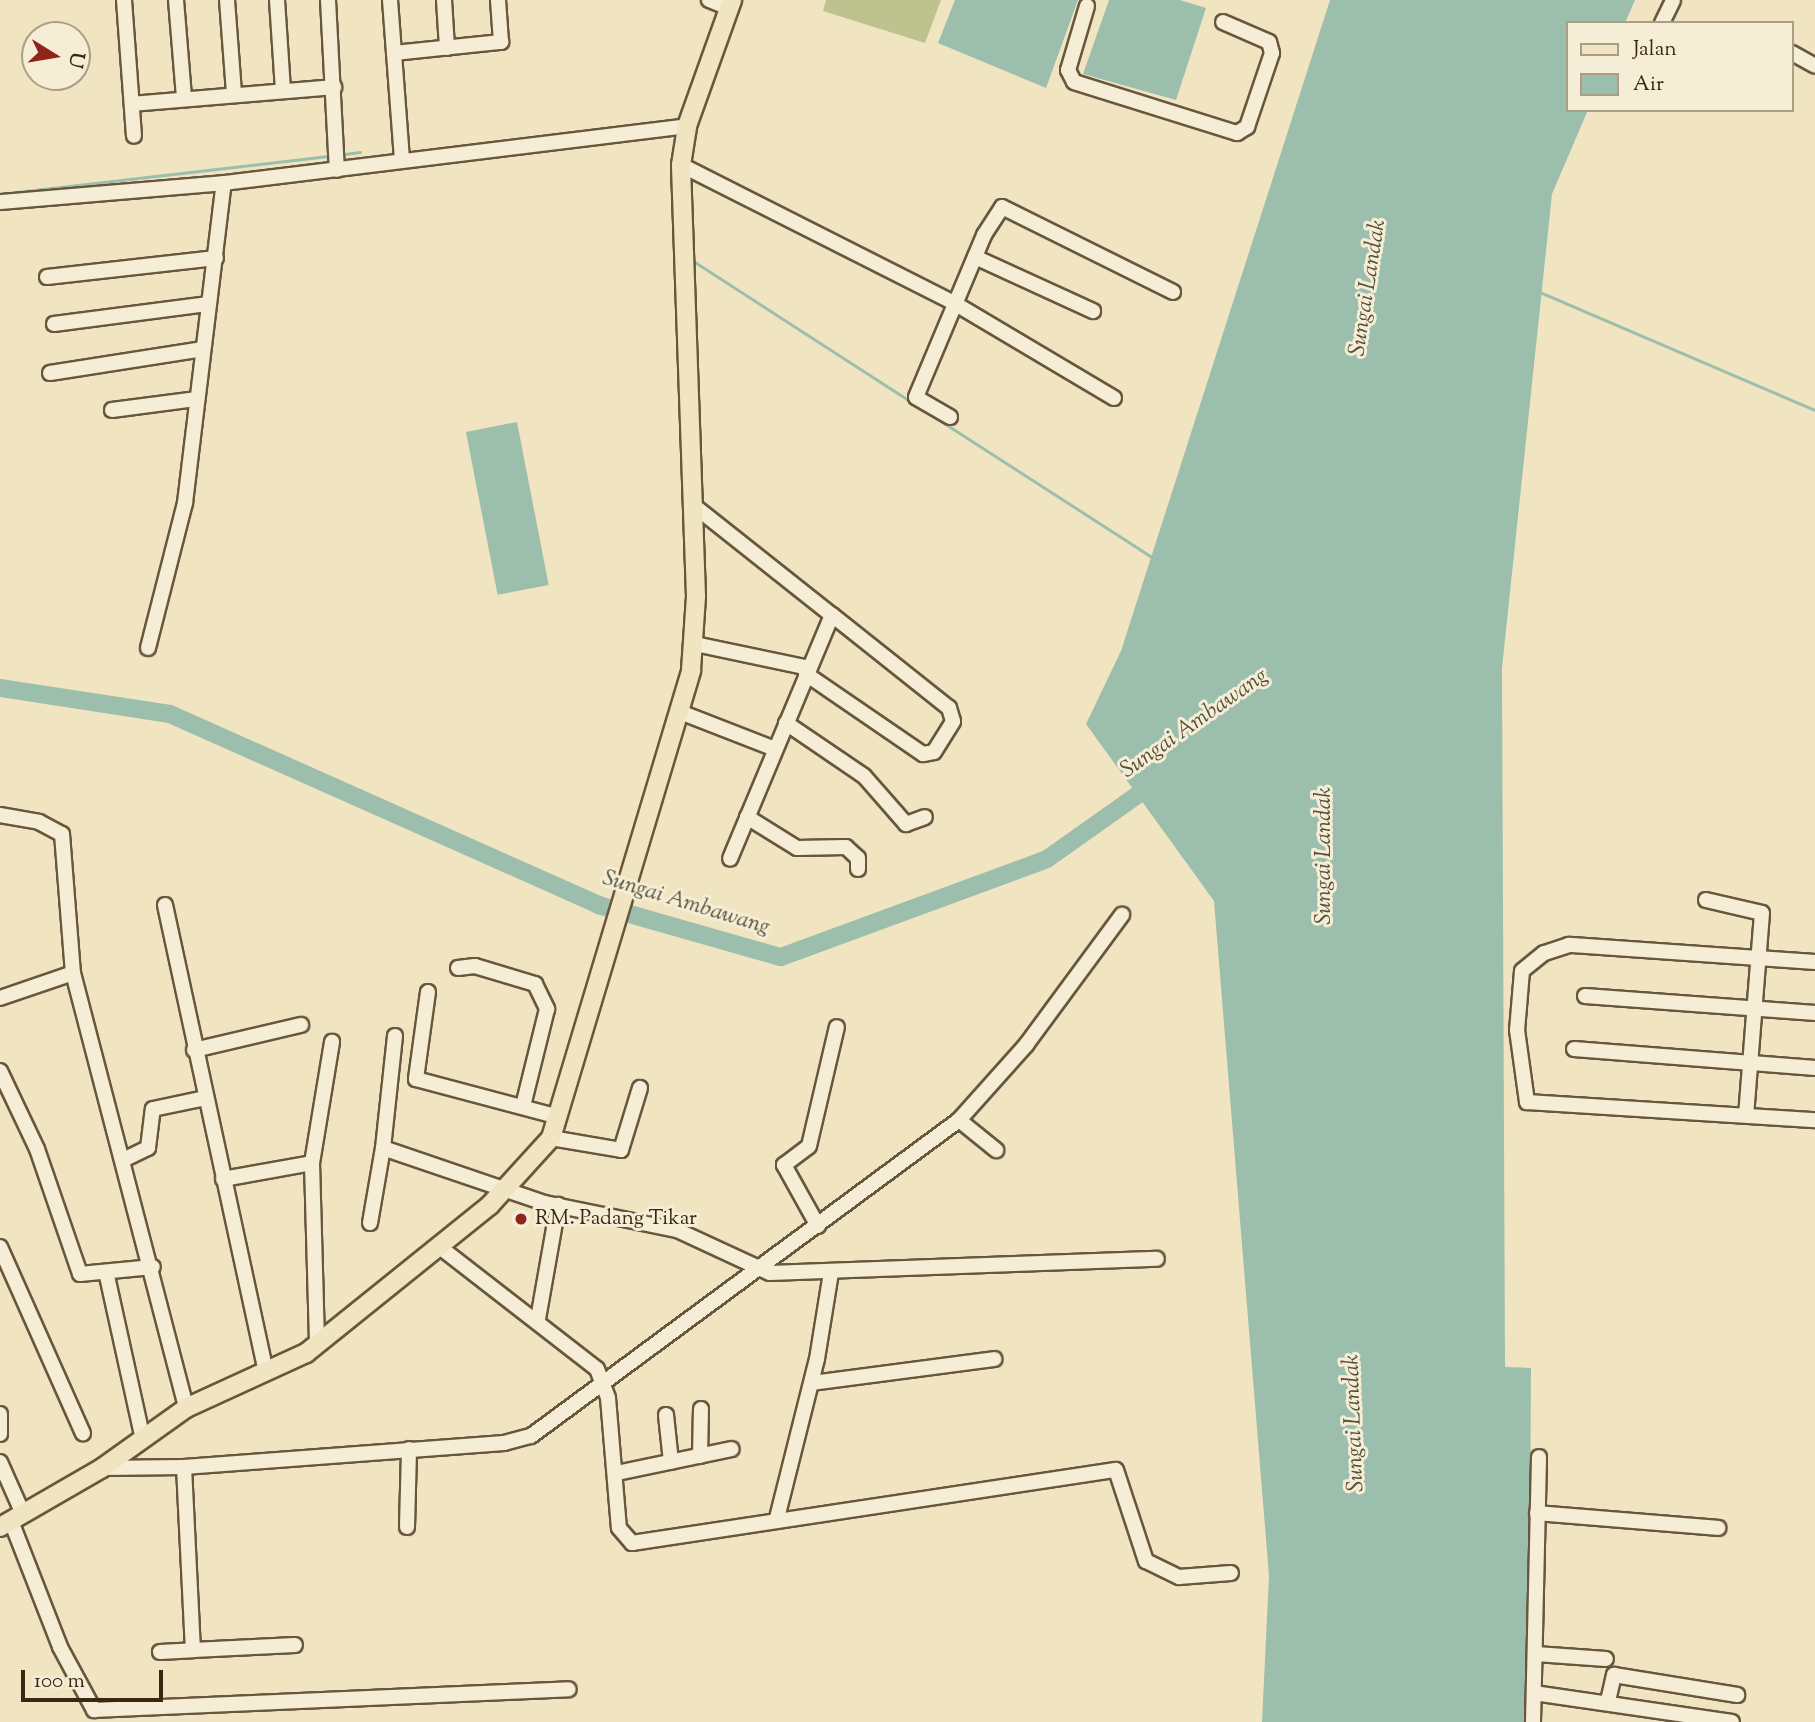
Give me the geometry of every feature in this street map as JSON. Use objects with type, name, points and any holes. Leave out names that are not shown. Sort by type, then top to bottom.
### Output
[{"type":"main road","points":[[11,1520],[102,1468],[186,1408],[317,1345],[441,1248],[508,1189],[551,1138],[602,980],[644,836],[680,712],[695,644],[681,165],[687,125],[730,4]]},
{"type":"street","points":[[124,0],[134,135]]},
{"type":"street","points":[[176,0],[184,98]]},
{"type":"street","points":[[227,0],[234,94]]},
{"type":"street","points":[[277,0],[283,91]]},
{"type":"street","points":[[328,0],[337,170]]},
{"type":"street","points":[[390,0],[402,161]]},
{"type":"street","points":[[444,0],[447,48]]},
{"type":"street","points":[[394,53],[501,42],[498,0]]},
{"type":"street","points":[[709,0],[730,4]]},
{"type":"street","points":[[1663,21],[1673,0]]},
{"type":"street","points":[[1087,6],[1068,70],[1074,82],[1237,133],[1247,127],[1272,53],[1269,42],[1223,22]]},
{"type":"street","points":[[1794,55],[1815,66]]},
{"type":"street","points":[[132,104],[334,87]]},
{"type":"street","points":[[0,202],[224,183],[687,125]]},
{"type":"street","points":[[681,165],[954,303],[1114,398]]},
{"type":"street","points":[[148,648],[180,531],[224,183]]},
{"type":"street","points":[[950,417],[916,397],[992,219],[1006,207],[1173,292]]},
{"type":"street","points":[[975,257],[1093,311]]},
{"type":"street","points":[[47,277],[216,258]]},
{"type":"street","points":[[54,324],[209,304]]},
{"type":"street","points":[[50,373],[203,349]]},
{"type":"street","points":[[112,410],[197,399]]},
{"type":"street","points":[[693,505],[949,708],[953,721],[933,752],[923,754],[807,671],[695,644]]},
{"type":"street","points":[[730,859],[832,615]]},
{"type":"street","points":[[680,712],[775,749]]},
{"type":"street","points":[[786,723],[864,776],[905,824],[925,817]]},
{"type":"street","points":[[0,815],[39,822],[62,834],[73,973],[153,1267],[186,1408]]},
{"type":"street","points":[[747,817],[797,848],[846,847],[858,858],[858,869]]},
{"type":"street","points":[[1706,900],[1761,908],[1746,1115]]},
{"type":"street","points":[[165,905],[265,1371]]},
{"type":"street","points":[[102,1468],[184,1467],[518,1441],[606,1384],[960,1120],[1026,1045],[1122,915]]},
{"type":"street","points":[[1815,962],[1569,945],[1529,961],[1520,982],[1517,1030],[1527,1102],[1815,1120]]},
{"type":"street","points":[[457,968],[475,966],[535,984],[547,1009],[523,1106]]},
{"type":"street","points":[[0,998],[73,973]]},
{"type":"street","points":[[428,992],[416,1079],[559,1117]]},
{"type":"street","points":[[1585,996],[1815,1013]]},
{"type":"street","points":[[194,1050],[301,1025]]},
{"type":"street","points":[[818,1226],[784,1165],[809,1146],[837,1027]]},
{"type":"street","points":[[370,1223],[383,1148],[395,1037]]},
{"type":"street","points":[[317,1345],[312,1163],[332,1042]]},
{"type":"street","points":[[1574,1049],[1815,1068]]},
{"type":"street","points":[[0,1071],[37,1149],[80,1274],[107,1276],[153,1267]]},
{"type":"street","points":[[551,1138],[621,1150],[640,1088]]},
{"type":"street","points":[[123,1160],[148,1148],[149,1111],[205,1098]]},
{"type":"street","points":[[960,1120],[996,1150]]},
{"type":"street","points":[[383,1148],[558,1205],[677,1230],[776,1274],[1157,1259]]},
{"type":"street","points":[[223,1179],[312,1163]]},
{"type":"street","points":[[538,1319],[558,1205]]},
{"type":"street","points":[[0,1247],[83,1433]]},
{"type":"street","points":[[441,1248],[589,1359],[606,1384],[617,1473],[619,1528],[632,1543],[777,1518],[1116,1470],[1146,1561],[1179,1577],[1231,1573]]},
{"type":"street","points":[[777,1518],[812,1382],[831,1273]]},
{"type":"street","points":[[107,1276],[143,1440]]},
{"type":"street","points":[[812,1382],[994,1359]]},
{"type":"street","points":[[700,1456],[701,1409]]},
{"type":"street","points":[[0,1414],[0,1434]]},
{"type":"street","points":[[666,1415],[671,1462]]},
{"type":"street","points":[[407,1527],[409,1448]]},
{"type":"street","points":[[617,1473],[732,1449]]},
{"type":"street","points":[[1533,1722],[1539,1457]]},
{"type":"street","points":[[0,1462],[11,1520],[60,1647],[94,1710],[569,1689]]},
{"type":"street","points":[[184,1467],[192,1650]]},
{"type":"street","points":[[1537,1513],[1718,1528]]},
{"type":"street","points":[[160,1652],[295,1646]]},
{"type":"street","points":[[1536,1654],[1606,1659]]},
{"type":"street","points":[[1608,1701],[1614,1675],[1737,1695]]},
{"type":"street","points":[[1534,1693],[1608,1701],[1732,1722]]},
{"type":"green space","points":[[826,0],[941,0],[925,43],[823,11]]},
{"type":"water","points":[[955,0],[1078,0],[1046,88],[938,43]]},
{"type":"water","points":[[1109,0],[1180,0],[1206,8],[1176,100],[1083,74]]},
{"type":"water","name":"Sungai Landak","points":[[1330,0],[1635,0],[1626,21],[1566,21],[1566,112],[1587,112],[1552,194],[1502,668],[1505,1367],[1531,1368],[1529,1722],[1262,1722],[1269,1576],[1214,901],[1086,724],[1121,651]]},
{"type":"water","points":[[517,422],[549,585],[498,595],[466,432]]},
{"type":"waterway","points":[[344,154],[360,152]]},
{"type":"waterway","points":[[0,194],[328,156]]},
{"type":"waterway","points":[[692,260],[913,403]]},
{"type":"waterway","points":[[1542,293],[1815,410]]},
{"type":"waterway","points":[[924,410],[1154,558]]},
{"type":"waterway","name":"Sungai Ambawang","points":[[0,688],[170,714],[598,905],[781,957],[1047,859],[1157,781]]},
{"type":"place","name":"RM. Padang Tikar","points":[[521,1219]]}]
